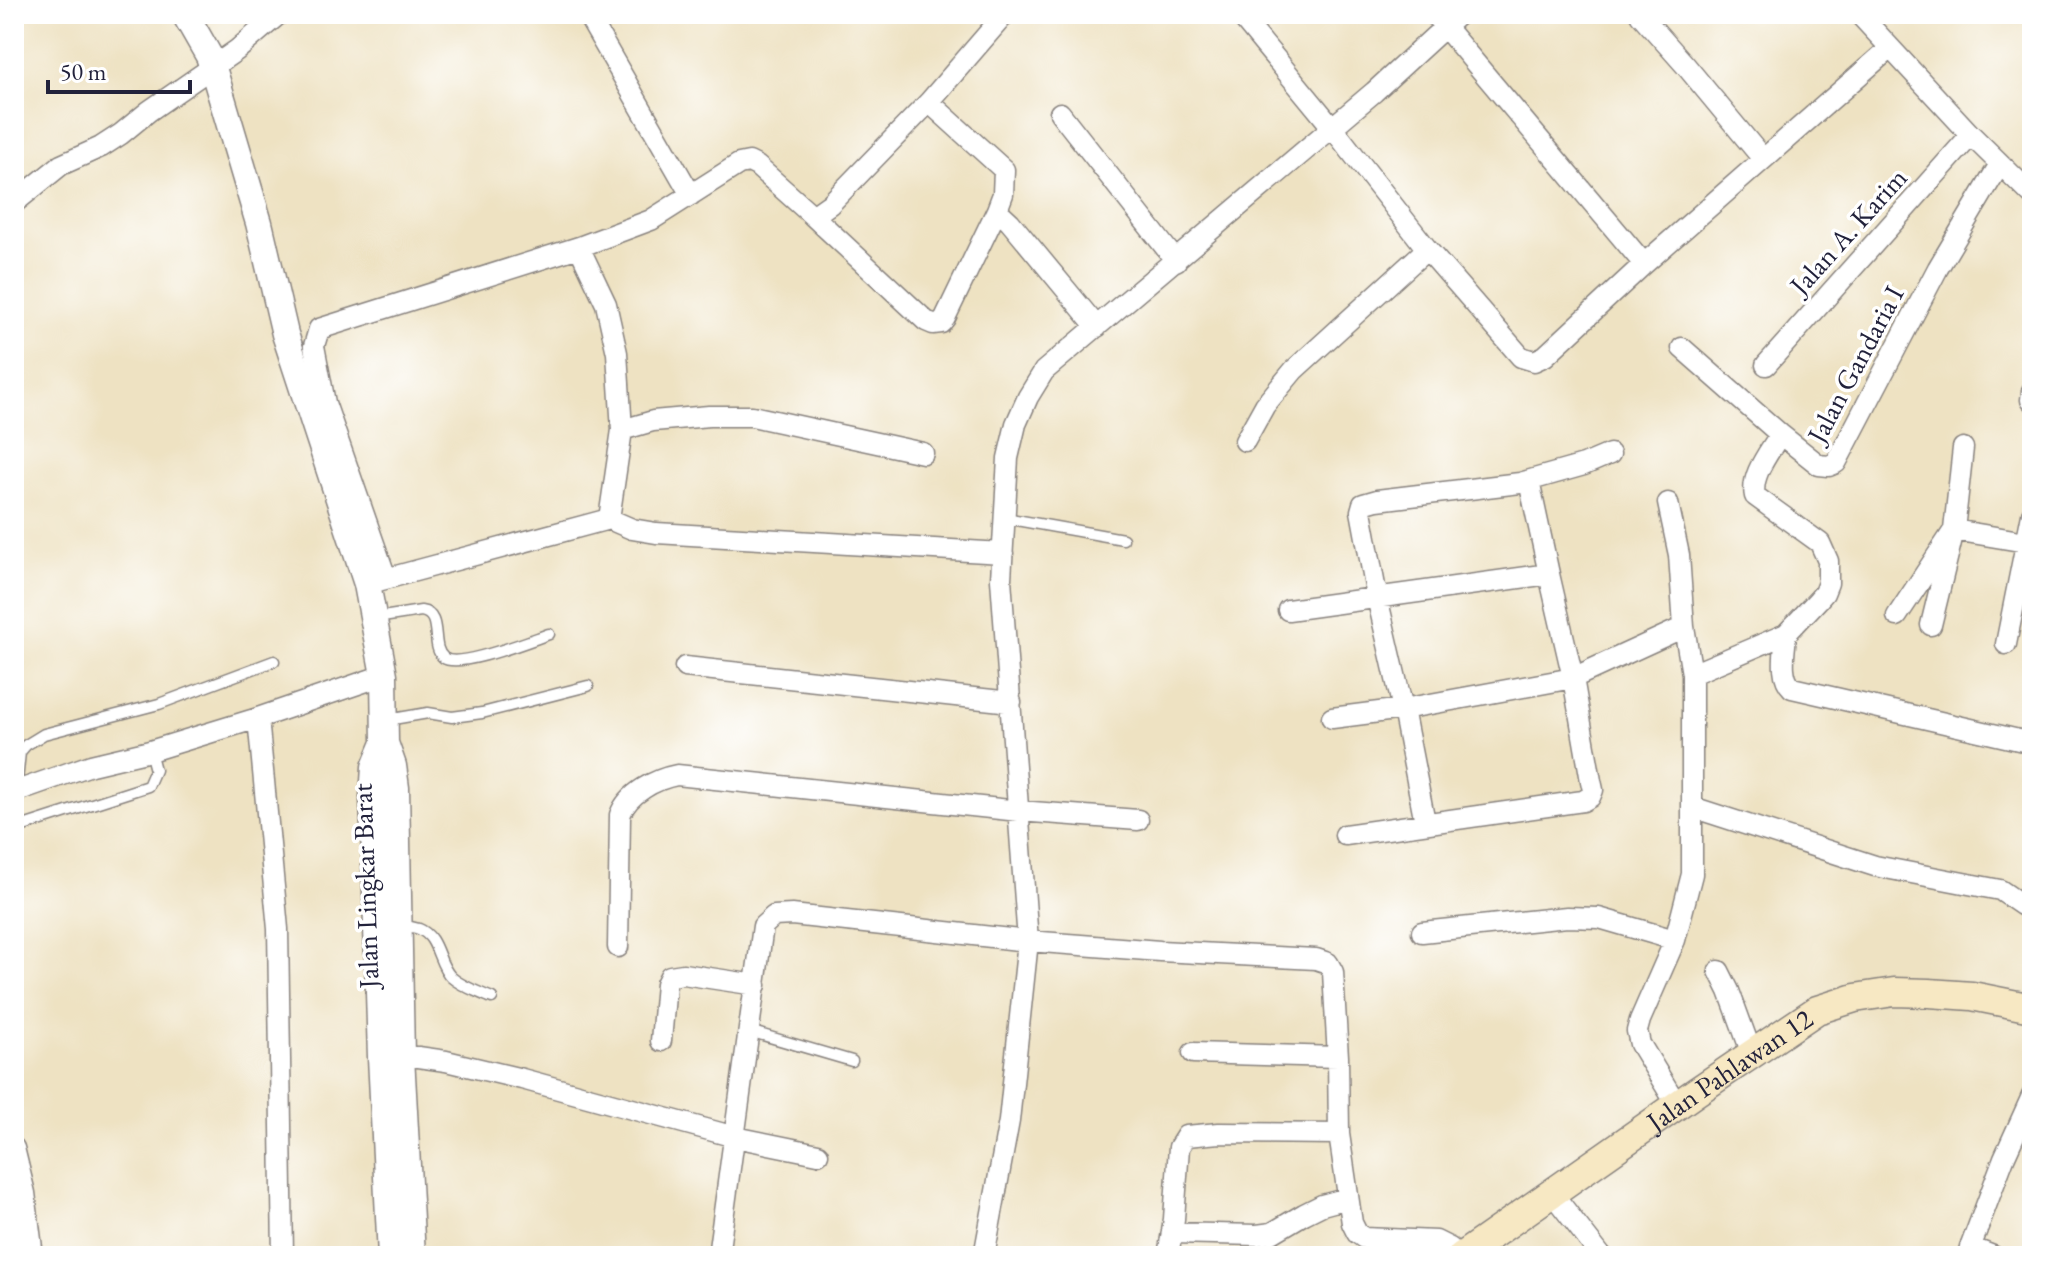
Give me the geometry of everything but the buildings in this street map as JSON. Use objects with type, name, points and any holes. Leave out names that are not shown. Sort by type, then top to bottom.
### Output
[{"type":"main road","name":"Jalan Pahlawan 12","points":[[1460,1256],[1817,1010],[1855,998],[1894,992],[1972,996],[2032,1008]]},
{"type":"street","points":[[185,14],[209,56],[259,223],[285,334],[377,581]]},
{"type":"street","points":[[14,203],[61,165],[111,141],[237,50],[279,14]]},
{"type":"street","points":[[587,14],[691,195]]},
{"type":"street","points":[[813,216],[830,204],[929,102],[1005,14]]},
{"type":"street","points":[[1239,14],[1427,249],[1521,357],[1534,361],[1545,356],[1644,264],[1890,48]]},
{"type":"street","points":[[1640,14],[1763,159]]},
{"type":"street","points":[[1859,14],[1971,135],[2032,195]]},
{"type":"street","points":[[984,1256],[1009,1121],[1028,941],[1001,579],[1008,458],[1016,424],[1044,371],[1332,127],[1446,18],[1644,264]]},
{"type":"street","points":[[385,731],[384,675],[374,618],[377,581],[325,403],[314,346],[319,329],[579,247],[651,220],[739,164],[749,162],[813,216],[926,321],[941,323],[997,210],[1003,194],[1004,170],[929,102]]},
{"type":"street","points":[[1060,113],[1176,261]]},
{"type":"street","name":"Jalan A. Karim","points":[[1766,365],[1971,135]]},
{"type":"street","name":"Jalan Gandaria I","points":[[1682,348],[1819,465],[1836,463],[1938,268],[2000,164]]},
{"type":"street","points":[[997,210],[1097,327]]},
{"type":"street","points":[[579,247],[606,304],[617,353],[622,430],[609,519]]},
{"type":"street","points":[[1245,441],[1265,405],[1294,370],[1427,249]]},
{"type":"street","points":[[622,430],[653,421],[752,416],[923,453]]},
{"type":"street","points":[[1692,674],[1786,634],[1824,593],[1830,573],[1820,543],[1755,496],[1755,479],[1780,434]]},
{"type":"street","points":[[1931,625],[1954,530],[1963,448]]},
{"type":"street","points":[[1425,822],[1377,597],[1361,511],[1363,504],[1529,481],[1610,454]]},
{"type":"street","points":[[1345,835],[1583,801],[1590,797],[1593,790],[1573,678],[1529,481]]},
{"type":"street","points":[[1668,503],[1679,555],[1684,627],[1692,674],[1692,874],[1675,940],[1637,1031],[1640,1044],[1677,1105]]},
{"type":"street","points":[[2006,644],[2029,542],[2032,514]]},
{"type":"street","points":[[377,581],[609,519],[632,529],[656,533],[1003,553]]},
{"type":"street","points":[[1954,530],[2029,542]]},
{"type":"street","points":[[1897,616],[1954,530]]},
{"type":"street","points":[[1288,610],[1549,574]]},
{"type":"street","points":[[1332,718],[1403,709],[1573,678],[1684,627]]},
{"type":"street","points":[[1786,634],[1784,676],[1792,688],[2032,743]]},
{"type":"street","points":[[685,667],[1011,702]]},
{"type":"street","points":[[15,791],[91,765],[150,751],[258,718],[384,675]]},
{"type":"street","points":[[258,718],[278,929],[283,1256]]},
{"type":"street","name":"Jalan Lingkar Barat","points":[[385,731],[396,788],[398,924],[391,1057],[391,1256]]},
{"type":"street","name":"Jalan Lingkar Barat","points":[[385,731],[375,767],[373,797],[391,1057],[412,1256]]},
{"type":"street","points":[[618,947],[620,815],[634,796],[662,778],[677,775],[1019,811],[1138,820]]},
{"type":"street","points":[[1692,807],[1875,866],[2000,890],[2032,909]]},
{"type":"street","points":[[718,1256],[763,926],[774,916],[792,915],[1028,941],[1316,959],[1328,963],[1333,972],[1339,1134],[1352,1223],[1364,1238],[1436,1241],[1460,1256]]},
{"type":"street","points":[[1422,932],[1567,917],[1599,918],[1675,940]]},
{"type":"street","points":[[1719,971],[1752,1054]]},
{"type":"street","points":[[661,1041],[666,984],[670,976],[683,974],[756,985]]},
{"type":"street","points":[[1193,1053],[1338,1057]]},
{"type":"street","points":[[391,1057],[418,1057],[461,1065],[735,1137],[818,1154]]},
{"type":"street","points":[[1993,1256],[1969,1252],[2004,1158],[2032,1096]]},
{"type":"street","points":[[1168,1256],[1179,1147],[1186,1136],[1219,1133],[1339,1134]]},
{"type":"street","points":[[14,1148],[25,1193],[33,1256]]},
{"type":"street","points":[[1552,1193],[1601,1256]]},
{"type":"street","points":[[1172,1233],[1272,1233],[1322,1205],[1348,1198]]},
{"type":"lane","points":[[1005,518],[1123,539]]},
{"type":"lane","points":[[374,618],[428,612],[432,616],[441,655],[453,661],[472,660],[549,634]]},
{"type":"lane","points":[[15,791],[20,752],[44,734],[159,704],[274,661]]},
{"type":"lane","points":[[385,731],[428,713],[452,717],[482,713],[588,686]]},
{"type":"lane","points":[[14,829],[148,786],[155,770],[150,751]]},
{"type":"lane","points":[[398,924],[428,934],[440,962],[451,976],[492,998]]},
{"type":"lane","points":[[749,1031],[852,1061]]}]
